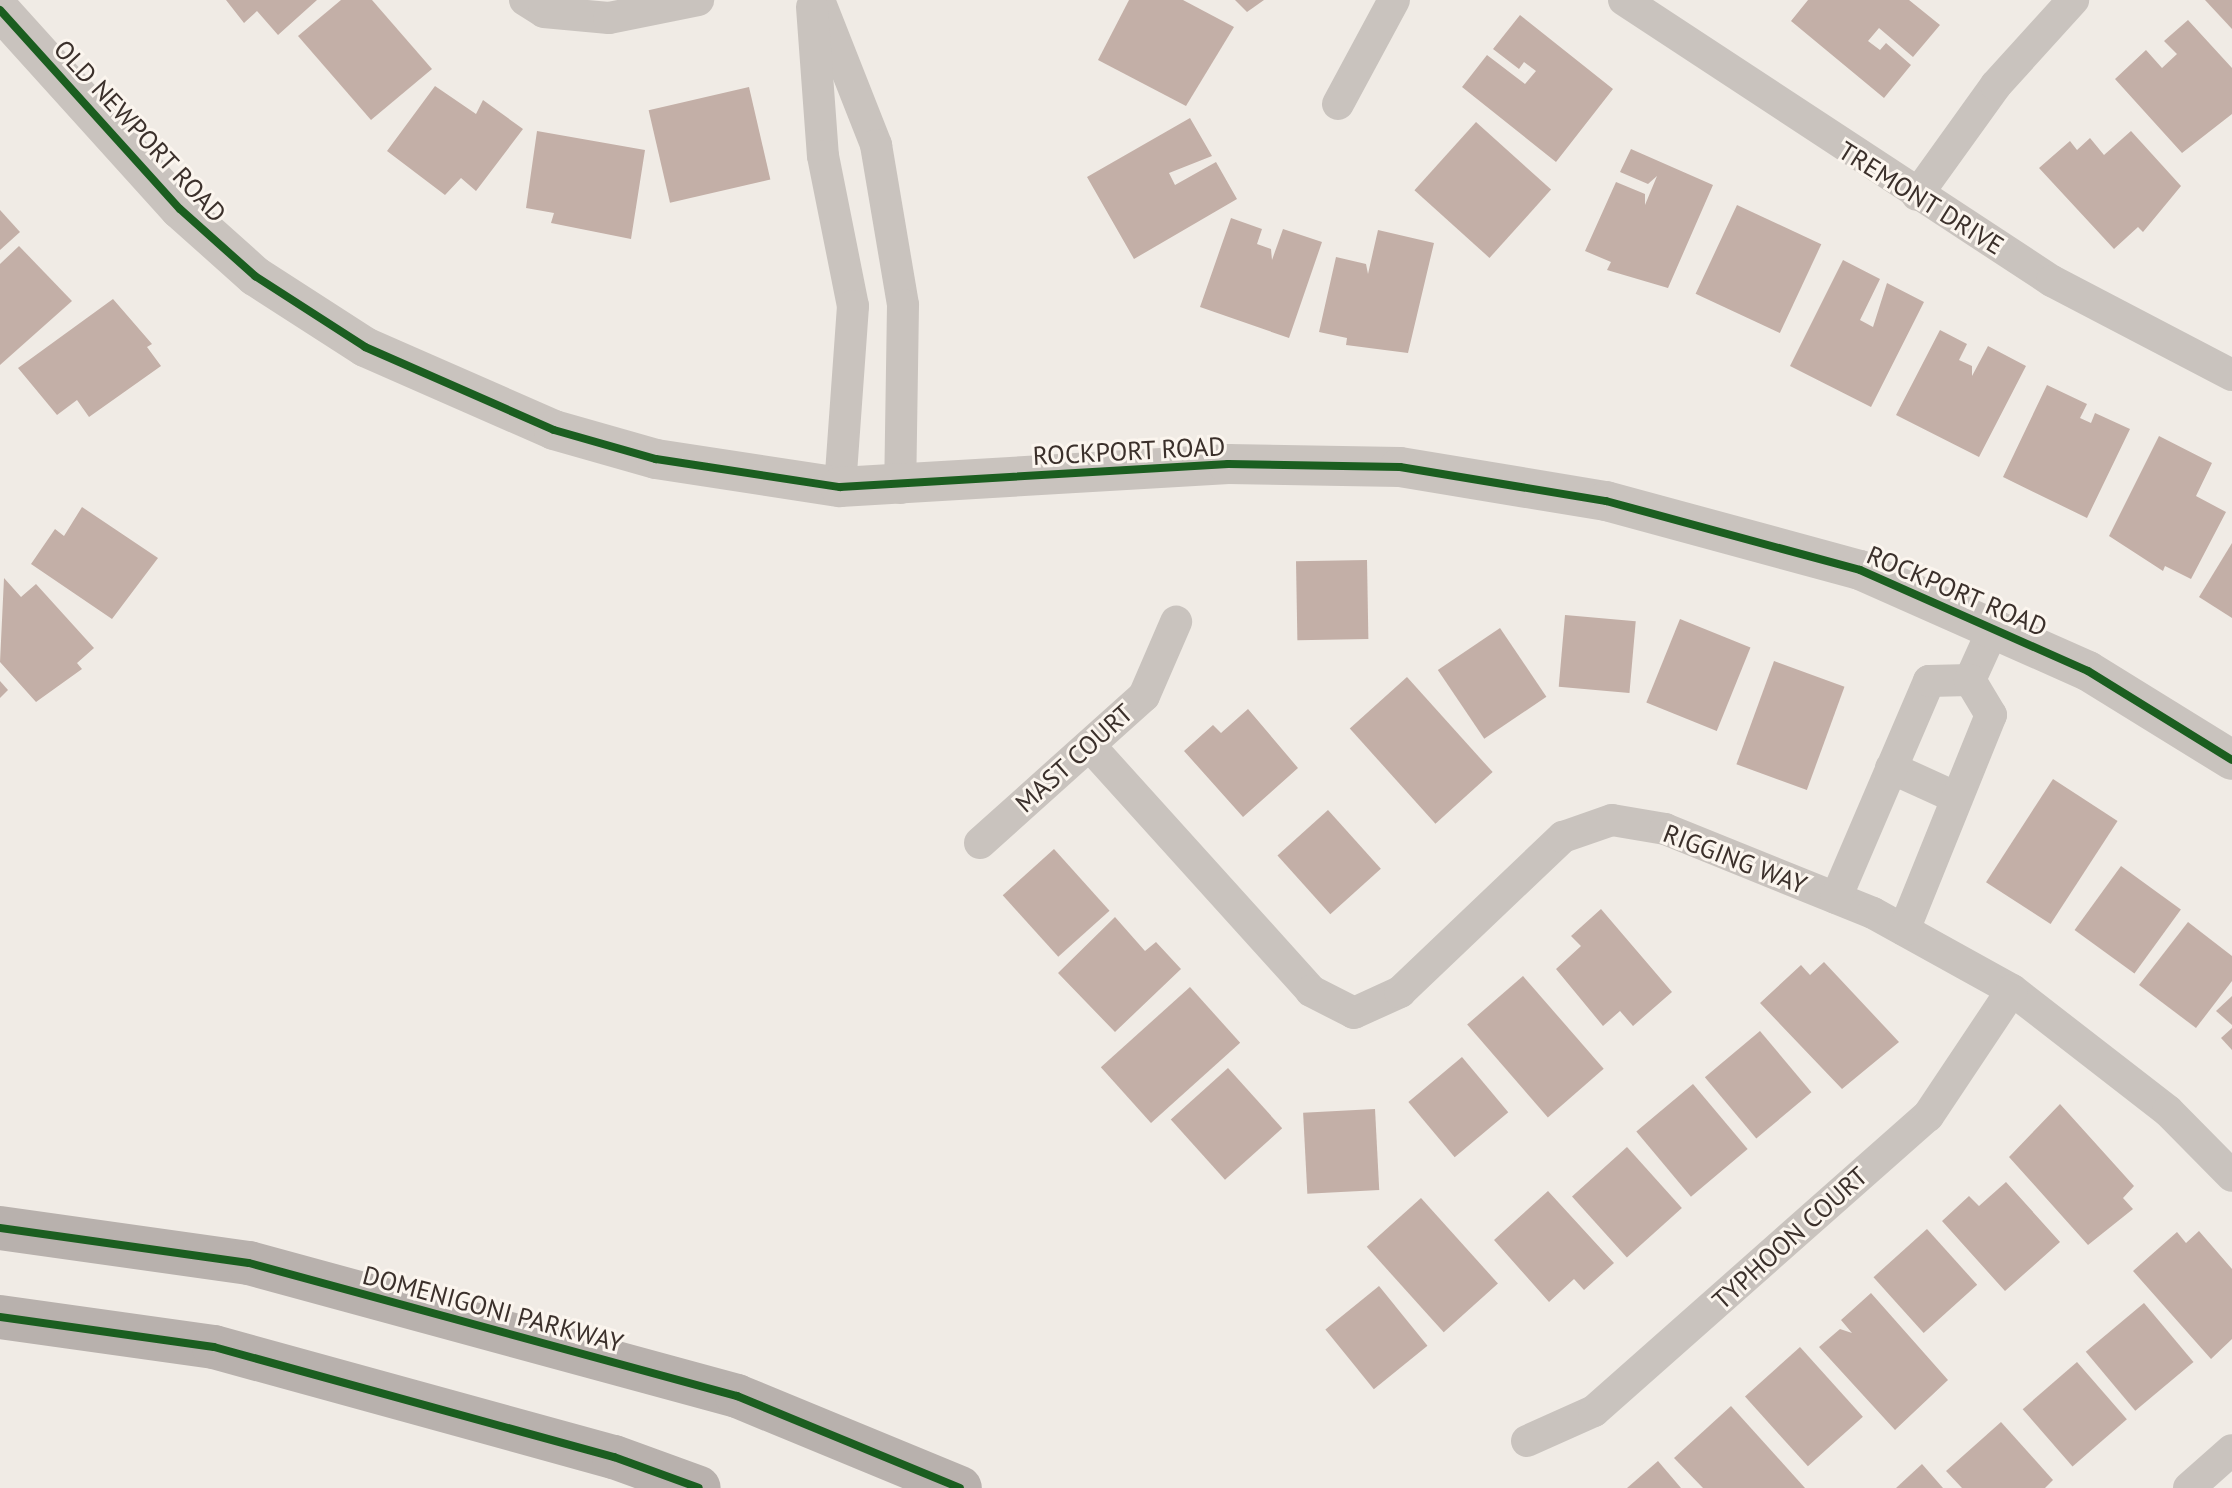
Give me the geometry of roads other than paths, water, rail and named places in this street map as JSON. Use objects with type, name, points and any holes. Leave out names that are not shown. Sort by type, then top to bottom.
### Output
[{"type":"main road","name":"DOMENIGONI PARKWAY","points":[[0,1228],[249,1263],[737,1396],[960,1488]]},
{"type":"main road","points":[[0,1317],[214,1347],[614,1457],[699,1488]]},
{"type":"street","points":[[525,0],[544,12],[609,18],[698,0]]},
{"type":"street","points":[[812,0],[830,194],[853,306],[840,487]]},
{"type":"street","points":[[819,0],[876,145],[903,305],[900,488]]},
{"type":"street","points":[[1338,104],[1394,0]]},
{"type":"street","name":"TREMONT DRIVE","points":[[1624,0],[2052,281],[2232,375]]},
{"type":"street","points":[[1917,195],[1996,85],[2073,0]]},
{"type":"street","name":"OLD NEWPORT ROAD","points":[[0,10],[180,209],[255,276]]},
{"type":"street","points":[[830,194],[882,182]]},
{"type":"street","name":"ROCKPORT ROAD","points":[[255,276],[365,347],[554,430],[656,459],[840,487],[900,488],[1228,464],[1400,467],[1606,501],[1860,570],[1995,625],[2088,671],[2232,760]]},
{"type":"street","name":"MAST COURT","points":[[980,843],[1144,696],[1176,622]]},
{"type":"street","points":[[1970,680],[1995,625]]},
{"type":"street","points":[[1836,898],[1929,681],[1970,680]]},
{"type":"street","points":[[1904,930],[1991,715],[1970,680]]},
{"type":"street","name":"RIGGING WAY","points":[[1090,746],[1311,991],[1354,1013],[1400,992],[1563,837],[1612,820],[1665,829],[1836,898],[1904,930],[2012,990],[2168,1111],[2232,1176]]},
{"type":"street","points":[[1891,768],[1957,798]]},
{"type":"street","name":"TYPHOON COURT","points":[[1527,1441],[1594,1411],[1928,1116],[2012,990]]},
{"type":"street","points":[[2189,1488],[2232,1450]]}]
